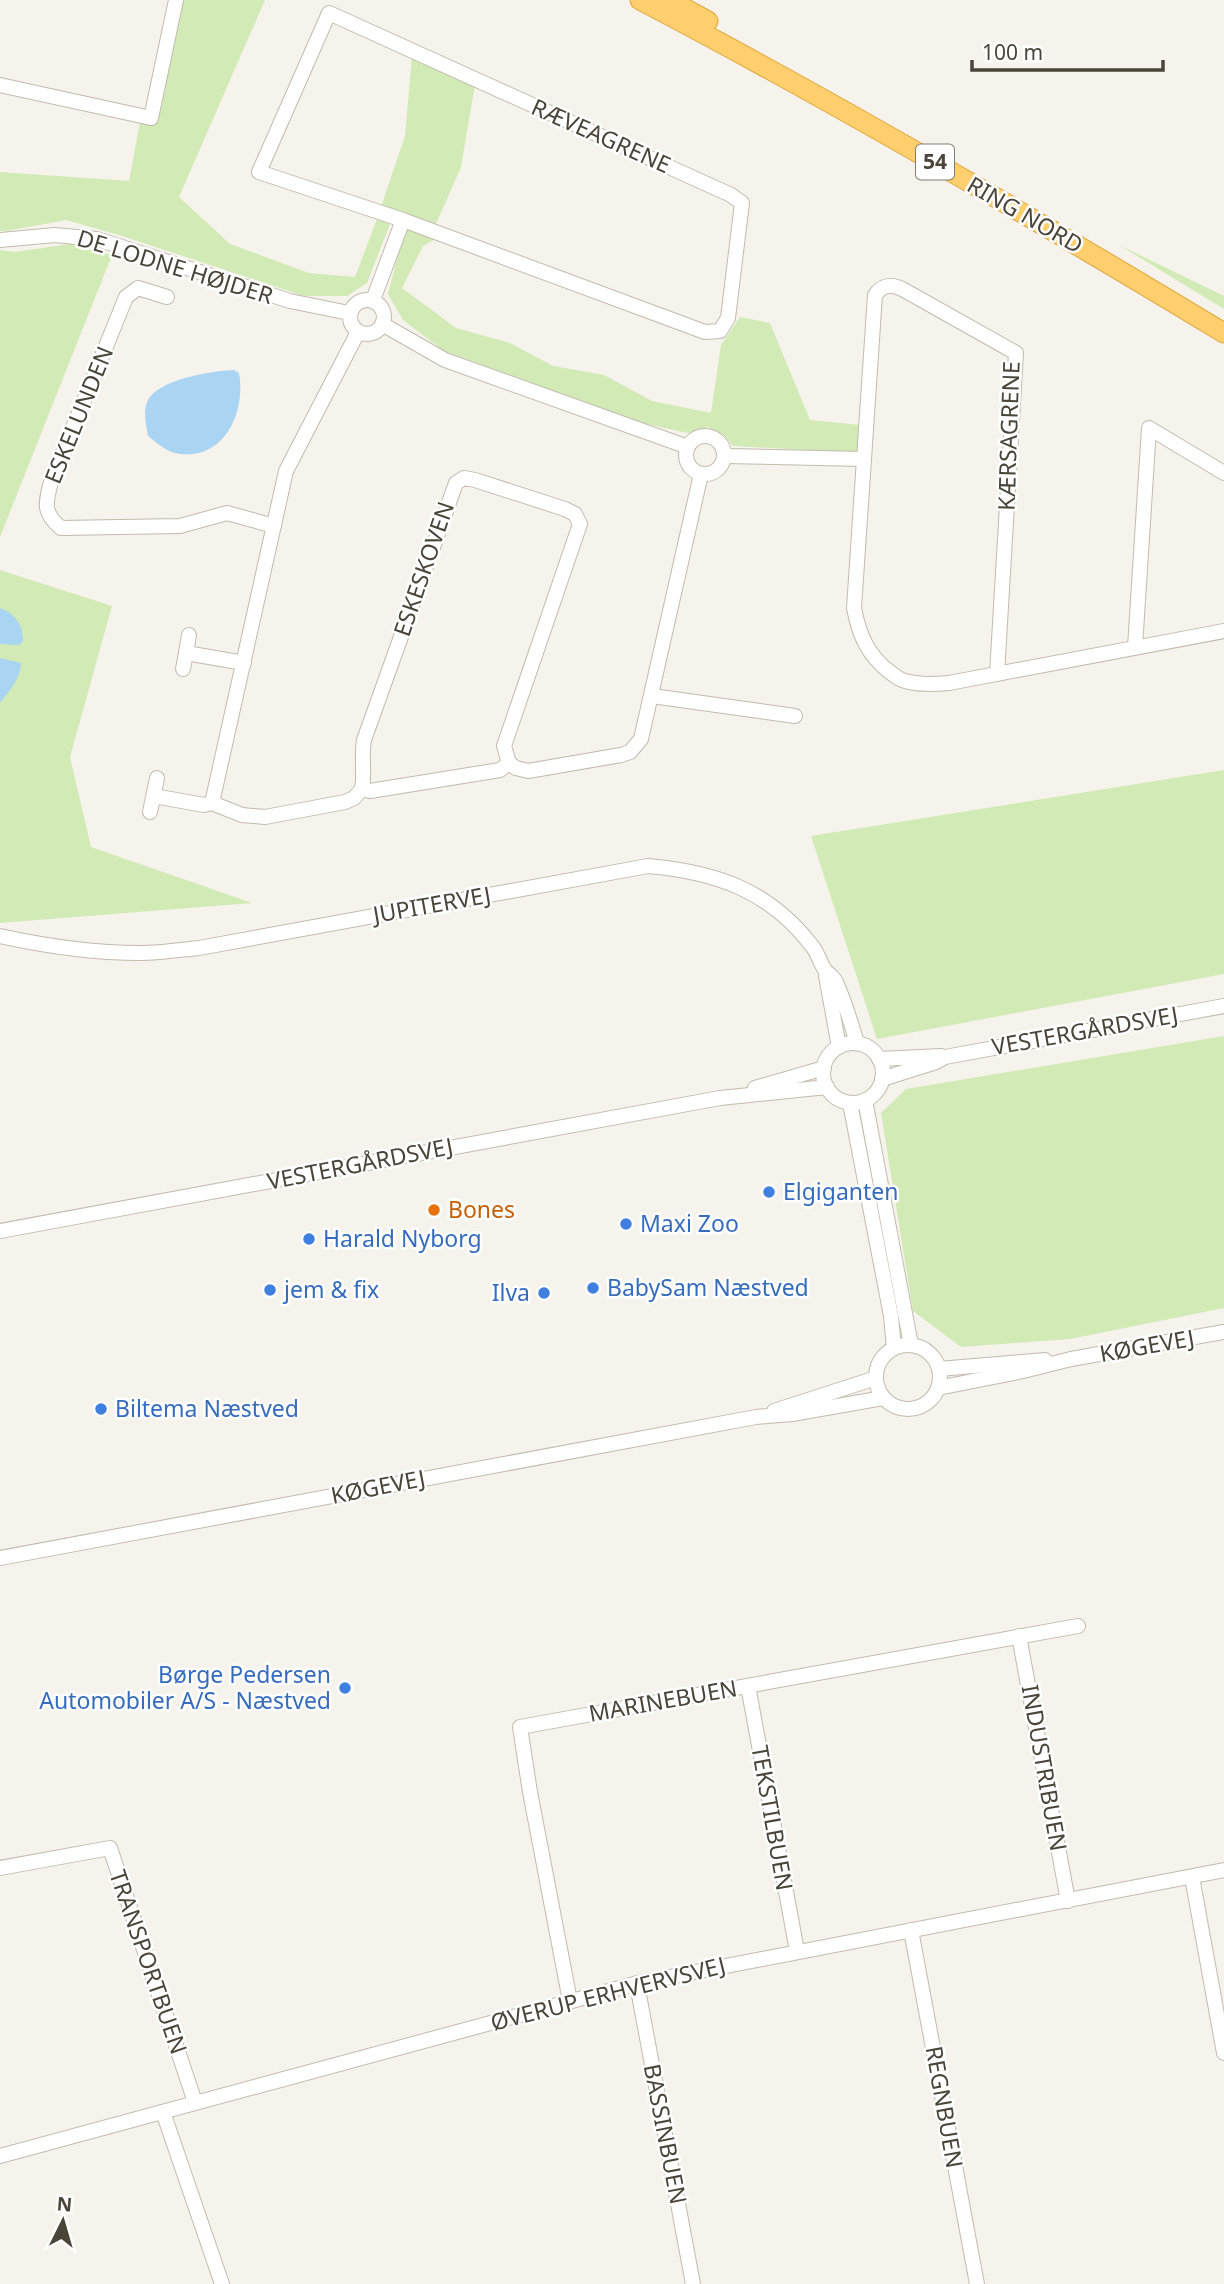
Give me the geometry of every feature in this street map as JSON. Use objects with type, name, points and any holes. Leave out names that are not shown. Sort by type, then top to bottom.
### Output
[{"type":"highway","name":"RING NORD","points":[[640,0],[772,69],[1041,223],[1224,333]]},
{"type":"highway","name":"54","points":[[669,0],[914,135],[1224,320]]},
{"type":"street","points":[[0,85],[151,118],[176,0]]},
{"type":"street","name":"RÆVEAGRENE","points":[[329,13],[731,195],[742,203],[728,318],[720,331],[705,332],[403,220],[258,172],[329,13]]},
{"type":"street","points":[[373,300],[403,220]]},
{"type":"street","name":"DE LODNE HØJDER","points":[[0,240],[55,235],[97,239],[290,301],[349,313]]},
{"type":"street","name":"KÆRSAGRENE","points":[[997,674],[1016,353],[896,286],[880,289],[875,295],[854,608],[867,649],[879,664],[903,681],[949,683],[997,674],[1135,647],[1224,631]]},
{"type":"street","name":"ESKELUNDEN","points":[[167,297],[138,288],[126,297],[51,482],[45,503],[50,519],[61,528],[180,526],[227,513],[274,526]]},
{"type":"street","points":[[361,300],[373,300],[382,308],[384,319],[374,332],[363,334],[351,324],[349,313],[361,300]]},
{"type":"street","points":[[382,324],[445,360],[688,447]]},
{"type":"street","points":[[212,803],[286,471],[358,332]]},
{"type":"street","points":[[1135,647],[1149,428],[1224,473]]},
{"type":"street","points":[[707,436],[717,441],[724,456],[719,468],[707,474],[695,471],[687,460],[688,447],[696,439],[707,436]]},
{"type":"street","points":[[724,456],[863,459]]},
{"type":"street","points":[[154,796],[204,805],[212,803],[242,815],[265,817],[345,802],[362,789],[370,792],[487,772],[509,764],[528,771],[630,752],[641,739],[652,696],[701,474]]},
{"type":"street","name":"ESKESKOVEN","points":[[362,789],[364,740],[451,492],[456,483],[464,478],[565,509],[575,514],[580,524],[506,739],[504,746],[509,764]]},
{"type":"street","points":[[183,669],[189,635]]},
{"type":"street","points":[[186,653],[244,663]]},
{"type":"street","points":[[652,696],[795,716]]},
{"type":"street","points":[[150,811],[157,778]]},
{"type":"street","name":"JUPITERVEJ","points":[[0,936],[90,951],[142,953],[188,949],[648,866],[684,869],[726,880],[753,893],[781,912],[813,948],[826,971],[834,978],[857,1043]]},
{"type":"street","name":"JUPITERVEJ","points":[[826,971],[839,1047]]},
{"type":"street","name":"VESTERGÅRDSVEJ","points":[[882,1079],[946,1057],[1224,1006]]},
{"type":"street","points":[[857,1043],[874,1051],[880,1059],[882,1079],[876,1092],[858,1101],[841,1100],[827,1087],[824,1068],[832,1052],[839,1047],[857,1043]]},
{"type":"street","name":"VESTERGÅRDSVEJ","points":[[880,1059],[934,1055],[946,1057]]},
{"type":"street","name":"VESTERGÅRDSVEJ","points":[[720,1098],[824,1068]]},
{"type":"street","name":"VESTERGÅRDSVEJ","points":[[0,1231],[720,1098],[827,1087]]},
{"type":"street","points":[[858,1101],[911,1345]]},
{"type":"street","points":[[858,1101],[894,1348]]},
{"type":"street","name":"KØGEVEJ","points":[[938,1388],[1070,1359],[1224,1332]]},
{"type":"street","points":[[911,1345],[931,1355],[939,1369],[938,1388],[927,1403],[918,1408],[900,1409],[883,1398],[877,1386],[878,1364],[894,1348],[911,1345]]},
{"type":"street","name":"KØGEVEJ","points":[[939,1369],[1070,1359]]},
{"type":"street","name":"KØGEVEJ","points":[[756,1417],[876,1378]]},
{"type":"street","name":"KØGEVEJ","points":[[0,1558],[756,1417],[792,1414],[883,1398]]},
{"type":"street","name":"MARINEBUEN","points":[[570,2001],[520,1727],[1078,1626]]},
{"type":"street","name":"INDUSTRIBUEN","points":[[1019,1636],[1068,1900]]},
{"type":"street","name":"TEKSTILBUEN","points":[[748,1686],[797,1951]]},
{"type":"street","name":"TRANSPORTBUEN","points":[[0,1868],[110,1848],[195,2102]]},
{"type":"street","name":"ØVERUP ERHVERVSVEJ","points":[[0,2156],[638,1983],[1224,1870]]},
{"type":"street","points":[[1192,1877],[1224,2053]]},
{"type":"street","name":"REGNBUEN","points":[[911,1930],[977,2284]]},
{"type":"street","name":"BASSINBUEN","points":[[638,1983],[693,2284]]},
{"type":"street","points":[[163,2112],[222,2284]]},
{"type":"green space","points":[[179,0],[265,0],[179,197],[230,244],[309,273],[355,277],[377,219],[390,224],[367,283],[347,296],[304,296],[66,220],[0,231],[0,172],[129,181],[140,122],[154,123]]},
{"type":"green space","points":[[412,56],[475,84],[461,167],[435,226],[381,207],[405,136]]},
{"type":"green space","points":[[405,228],[435,239],[423,246],[402,288],[456,328],[510,343],[553,366],[604,375],[652,401],[711,413],[721,345],[740,317],[770,323],[810,420],[860,425],[860,453],[733,446],[722,434],[708,427],[688,433],[642,423],[444,351],[403,320],[388,294]]},
{"type":"green space","points":[[70,244],[112,255],[0,537],[0,250],[15,252]]},
{"type":"green space","points":[[1119,245],[1224,296],[1224,309]]},
{"type":"green space","points":[[0,570],[112,606],[70,757],[91,847],[252,903],[0,923]]},
{"type":"green space","points":[[1224,770],[1224,974],[877,1039],[811,836]]},
{"type":"green space","points":[[1224,1036],[1224,1308],[1070,1339],[961,1347],[913,1311],[881,1113],[906,1089]]},
{"type":"water","points":[[234,370],[239,373],[240,387],[236,416],[230,429],[210,449],[197,453],[176,453],[167,450],[148,436],[145,419],[147,402],[162,387],[186,378]]},
{"type":"water","points":[[0,608],[14,616],[20,625],[23,641],[19,645],[0,644]]},
{"type":"water","points":[[0,658],[21,663],[17,679],[0,703]]},
{"type":"place","name":"Elgiganten","points":[[769,1192]]},
{"type":"place","name":"Bones","points":[[434,1210]]},
{"type":"place","name":"Maxi Zoo","points":[[626,1224]]},
{"type":"place","name":"Harald Nyborg","points":[[309,1239]]},
{"type":"place","name":"BabySam Næstved","points":[[593,1288]]},
{"type":"place","name":"jem & fix","points":[[270,1290]]},
{"type":"place","name":"Ilva","points":[[544,1293]]},
{"type":"place","name":"Biltema Næstved","points":[[101,1409]]},
{"type":"place","name":"Børge Pedersen Automobiler A/S - Næstved","points":[[345,1688]]}]
